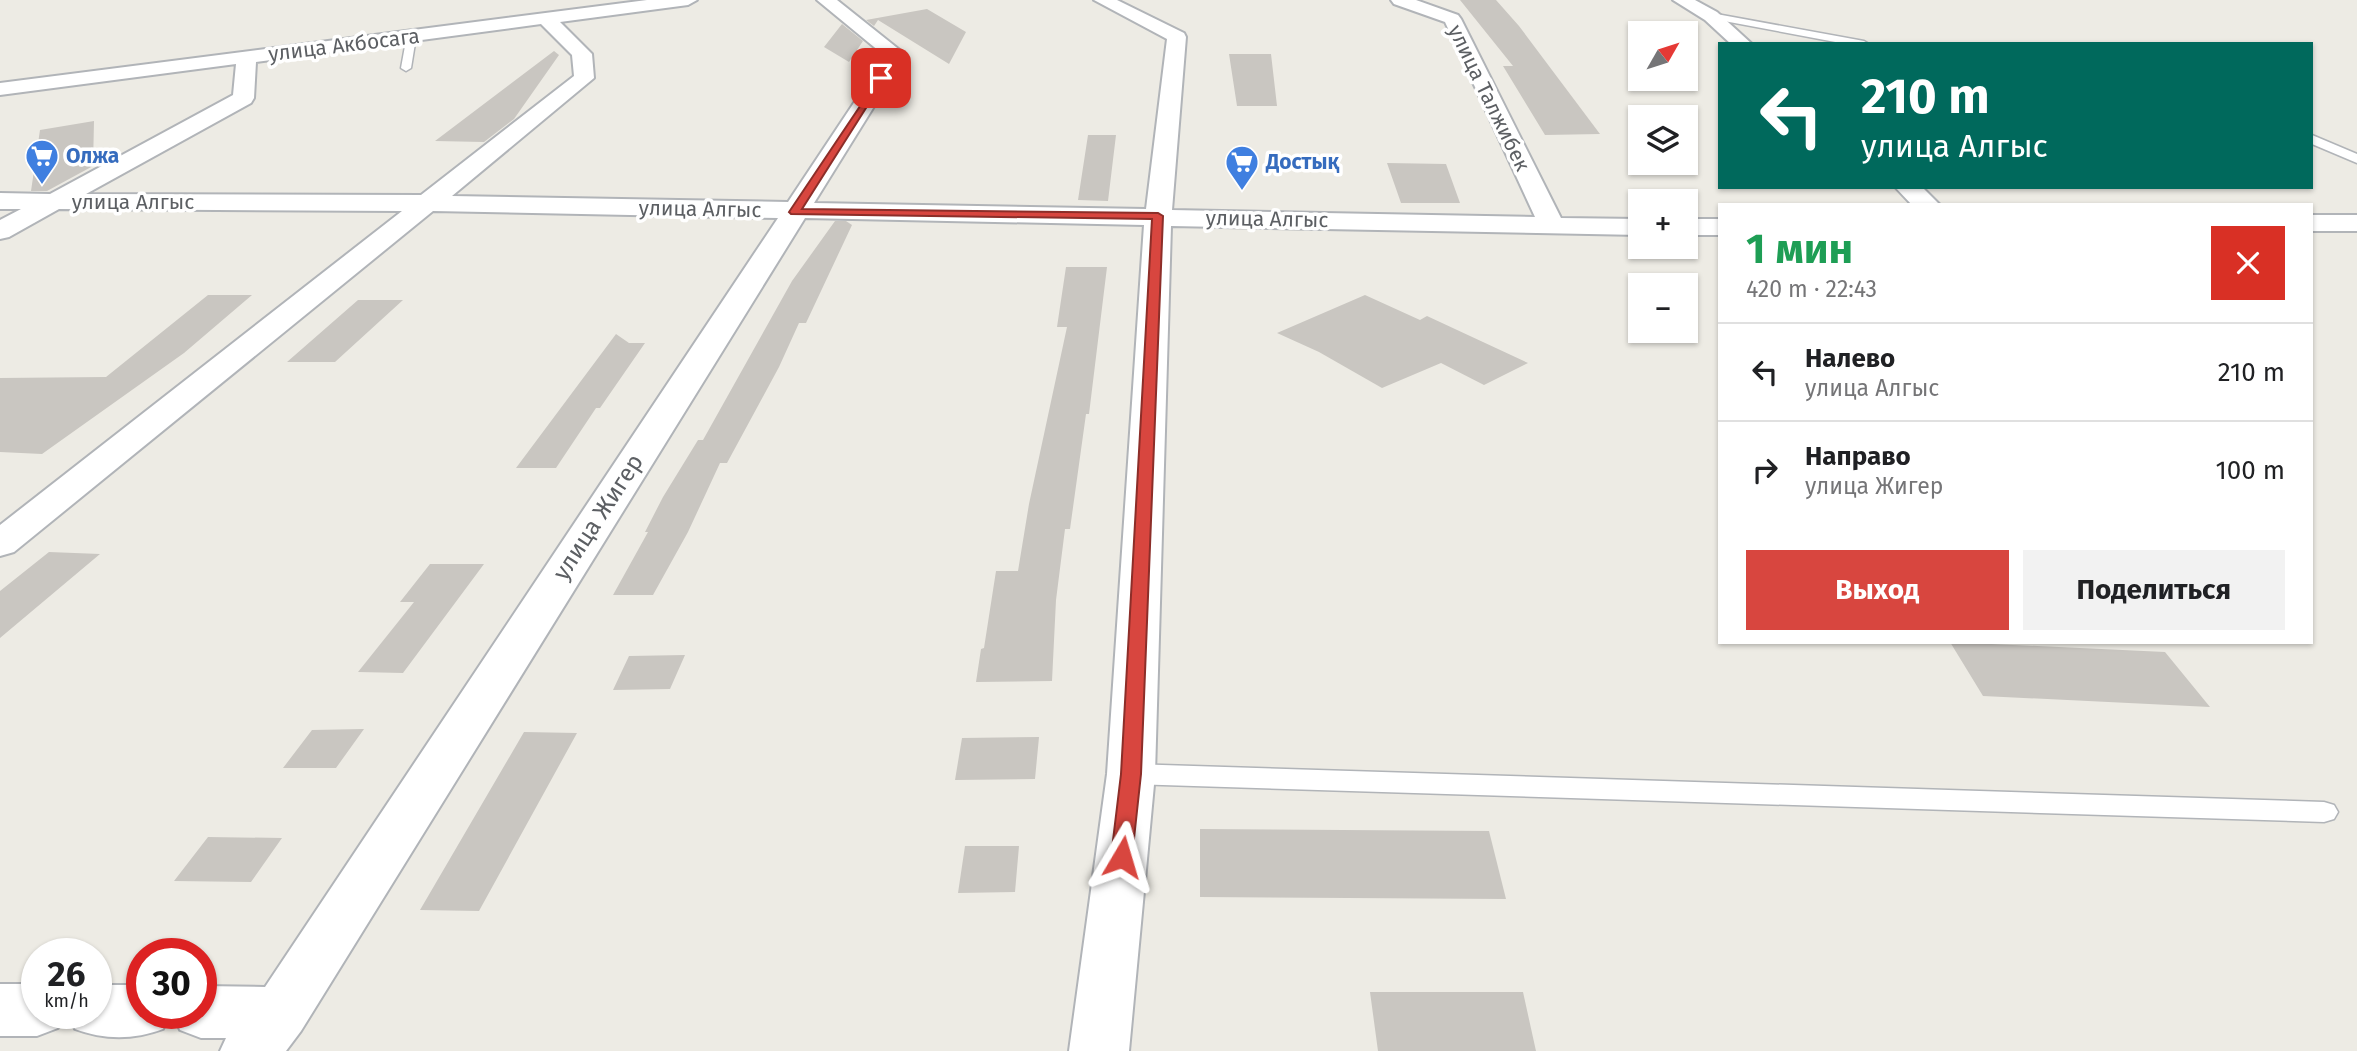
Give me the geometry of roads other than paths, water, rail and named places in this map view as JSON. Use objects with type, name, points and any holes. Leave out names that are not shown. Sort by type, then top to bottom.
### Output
[{"type":"street","name":"улица Акбосага","points":[[0,89],[688,0]]},
{"type":"street","name":"улица Жигер","points":[[265,1032],[895,55],[825,0]]},
{"type":"street","points":[[1099,1051],[1131,774],[1158,216],[1177,37],[1102,0]]},
{"type":"street","name":"улица Талжибек","points":[[1400,0],[1452,19],[1552,226]]},
{"type":"street","points":[[1682,0],[1712,16],[1741,42]]},
{"type":"street","points":[[0,544],[584,78],[582,54],[546,19]]},
{"type":"street","name":"улица Алгыс","points":[[0,231],[243,98],[246,57]]},
{"type":"street","points":[[1909,189],[1925,203]]},
{"type":"street","name":"улица Алгыс","points":[[0,201],[428,203],[1628,227]]},
{"type":"street","points":[[2313,223],[2357,223]]},
{"type":"street","points":[[1698,227],[1718,227]]},
{"type":"street","points":[[0,1010],[21,1010]]},
{"type":"street","points":[[217,1017],[265,1032]]},
{"type":"lane","points":[[1712,16],[1853,42]]},
{"type":"lane","points":[[406,68],[411,37]]},
{"type":"lane","points":[[2313,139],[2357,159]]},
{"type":"lane","points":[[1131,774],[2324,812]]},
{"type":"place","name":"Олжа","points":[[42,186]]},
{"type":"place","name":"Достық","points":[[1242,192]]}]
